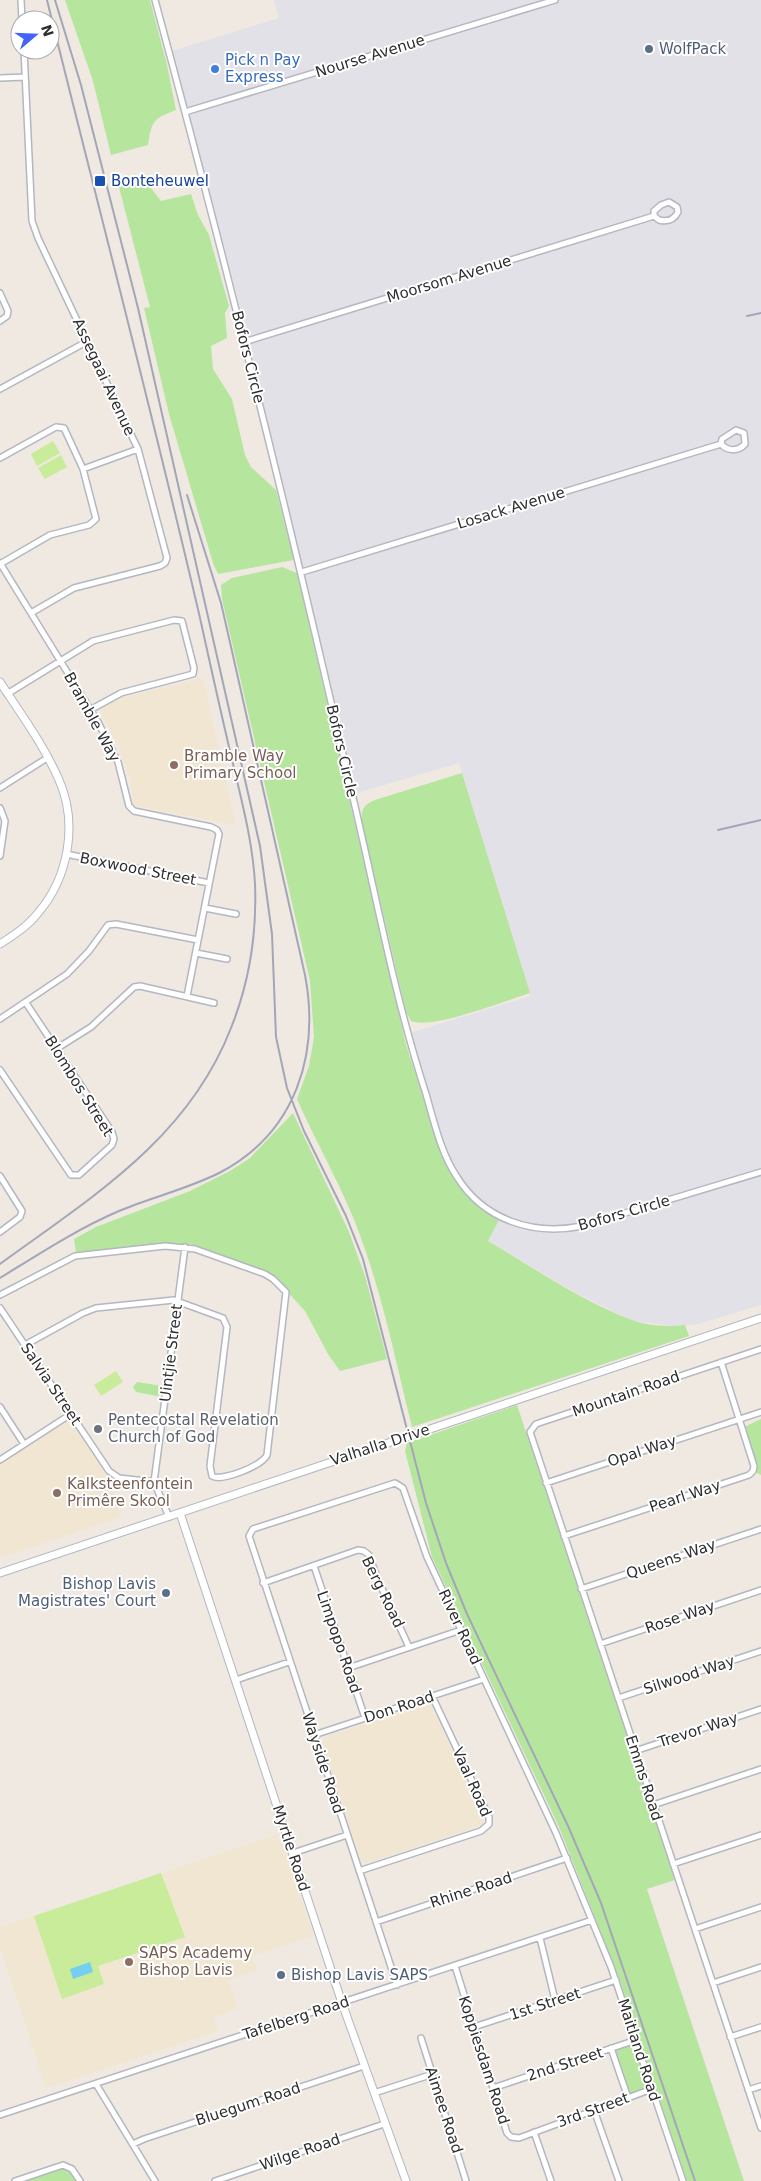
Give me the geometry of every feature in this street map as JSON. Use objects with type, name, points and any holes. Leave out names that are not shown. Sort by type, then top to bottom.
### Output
[{"type":"street","name":"Bofors Circle","points":[[155,0],[302,572],[407,1034],[449,1163],[465,1188],[487,1209],[504,1219],[532,1228],[562,1230],[582,1226],[761,1172]]},
{"type":"street","name":"Nourse Avenue","points":[[185,112],[555,0]]},
{"type":"street","name":"Assegaai Avenue","points":[[24,60],[32,221],[38,238],[138,449],[166,558],[164,564],[74,588],[31,613]]},
{"type":"street","points":[[0,78],[25,77]]},
{"type":"street","points":[[665,203],[674,204],[678,209],[676,217],[670,220],[658,220],[654,216],[654,211],[665,203]]},
{"type":"street","name":"Moorsom Avenue","points":[[244,342],[654,216]]},
{"type":"street","points":[[0,293],[8,311],[7,316],[0,321]]},
{"type":"street","points":[[0,389],[88,341]]},
{"type":"street","points":[[0,458],[56,427],[61,427],[66,431],[83,469],[96,512],[95,522],[50,535],[0,564]]},
{"type":"street","points":[[736,430],[744,433],[745,444],[738,449],[725,448],[721,444],[726,435],[736,430]]},
{"type":"street","name":"Losack Avenue","points":[[302,572],[721,444]]},
{"type":"street","points":[[83,469],[138,449]]},
{"type":"street","name":"Bramble Way","points":[[0,564],[90,710],[118,762],[130,806],[134,811],[211,826],[219,834],[187,996]]},
{"type":"street","points":[[7,694],[98,639],[174,620],[182,621],[194,668],[193,674],[121,693],[90,710]]},
{"type":"street","points":[[0,682],[59,780],[67,810],[69,835],[59,879],[39,913],[27,925],[0,944]]},
{"type":"street","points":[[0,788],[47,758]]},
{"type":"street","points":[[0,808],[5,821],[0,856]]},
{"type":"street","name":"Boxwood Street","points":[[66,854],[209,883]]},
{"type":"street","points":[[205,908],[236,914]]},
{"type":"street","points":[[0,1019],[67,974],[89,951],[108,925],[116,924],[198,940]]},
{"type":"street","points":[[196,953],[227,959]]},
{"type":"street","points":[[56,1049],[91,1027],[134,987],[140,986],[214,1003]]},
{"type":"street","name":"Blombos Street","points":[[0,1070],[68,1172],[77,1176],[112,1145],[114,1136],[26,1003]]},
{"type":"street","points":[[0,1176],[22,1211],[19,1218],[0,1232]]},
{"type":"street","points":[[0,1295],[75,1256],[165,1246],[185,1247],[268,1276],[284,1290],[286,1298],[266,1455],[258,1465],[220,1478],[212,1476],[210,1466],[227,1323],[220,1316],[178,1301],[90,1310],[25,1345]]},
{"type":"street","name":"Uintjie Street","points":[[154,1482],[185,1247]]},
{"type":"street","name":"Salvia Street","points":[[0,1308],[113,1475],[119,1478],[154,1482]]},
{"type":"street","name":"Valhalla Drive","points":[[0,1573],[761,1318]]},
{"type":"street","name":"Mountain Road","points":[[532,1428],[536,1424],[761,1349]]},
{"type":"street","points":[[720,1362],[739,1420]]},
{"type":"street","points":[[0,1407],[24,1444]]},
{"type":"street","name":"Opal Way","points":[[546,1483],[761,1412]]},
{"type":"street","points":[[0,1460],[70,1414]]},
{"type":"street","name":"Pearl Way","points":[[564,1536],[750,1475],[753,1472],[754,1466],[739,1420]]},
{"type":"street","name":"Emms Road","points":[[532,1428],[530,1434],[581,1590],[761,2128]]},
{"type":"street","points":[[154,1482],[169,1517]]},
{"type":"street","name":"River Road","points":[[249,1540],[250,1532],[253,1529],[391,1483],[400,1484],[405,1490],[427,1557],[567,1858],[592,1920]]},
{"type":"street","name":"Myrtle Road","points":[[180,1513],[342,2003],[406,2181]]},
{"type":"street","name":"Queens Way","points":[[581,1590],[761,1529]]},
{"type":"street","name":"Wayside Road","points":[[249,1540],[397,1985]]},
{"type":"street","name":"Berg Road","points":[[263,1583],[358,1550],[367,1553],[409,1648]]},
{"type":"street","name":"Limpopo Road","points":[[314,1566],[365,1718]]},
{"type":"street","name":"Rose Way","points":[[600,1644],[761,1590]]},
{"type":"street","points":[[348,1668],[461,1630]]},
{"type":"street","name":"Silwood Way","points":[[618,1698],[761,1651]]},
{"type":"street","points":[[236,1680],[289,1662]]},
{"type":"street","name":"Don Road","points":[[314,1735],[484,1679]]},
{"type":"street","name":"Vaal Road","points":[[359,1871],[481,1831],[489,1824],[489,1817],[432,1696]]},
{"type":"street","name":"Trevor Way","points":[[635,1751],[761,1709]]},
{"type":"street","points":[[653,1805],[761,1769]]},
{"type":"street","points":[[293,1853],[347,1835]]},
{"type":"street","points":[[673,1864],[761,1835]]},
{"type":"street","name":"Rhine Road","points":[[376,1922],[567,1858]]},
{"type":"street","points":[[695,1929],[761,1907]]},
{"type":"street","name":"Tafelberg Road","points":[[0,2115],[592,1920]]},
{"type":"street","name":"Maitland Road","points":[[592,1920],[616,1980],[683,2181]]},
{"type":"street","points":[[540,1938],[555,2000]]},
{"type":"street","name":"Koppiesdam Road","points":[[455,1966],[509,2135],[517,2138],[534,2132]]},
{"type":"street","points":[[713,1983],[761,1967]]},
{"type":"street","name":"1st Street","points":[[474,2027],[616,1980]]},
{"type":"street","points":[[730,2037],[761,2026]]},
{"type":"street","name":"Aimee Road","points":[[421,2038],[466,2181]]},
{"type":"street","name":"2nd Street","points":[[493,2088],[636,2040]]},
{"type":"street","points":[[611,2048],[628,2098]]},
{"type":"street","name":"Bluegum Road","points":[[133,2144],[364,2066]]},
{"type":"street","points":[[374,2094],[433,2074]]},
{"type":"street","points":[[96,2084],[155,2181]]},
{"type":"street","points":[[748,2090],[761,2086]]},
{"type":"street","name":"3rd Street","points":[[534,2132],[652,2088]]},
{"type":"street","points":[[594,2110],[619,2181]]},
{"type":"street","name":"Wilge Road","points":[[215,2181],[384,2124]]},
{"type":"street","points":[[534,2132],[551,2181]]},
{"type":"street","points":[[15,2181],[63,2165],[72,2169],[80,2181]]},
{"type":"shaded area","points":[[274,0],[761,0],[761,1305],[698,1324],[675,1326],[633,1321],[576,1293],[488,1241],[500,1217],[479,1203],[449,1163],[407,1034],[530,996],[459,763],[357,793],[245,325],[172,51],[279,18]]},
{"type":"shaded area","name":"Bramble Way Primary School","points":[[203,678],[236,825],[133,805],[131,782],[120,749],[101,714],[102,708],[117,699]]},
{"type":"shaded area","name":"Kalksteenfontein Primêre Skool","points":[[65,1421],[71,1422],[111,1483],[121,1517],[0,1558],[0,1464]]},
{"type":"shaded area","points":[[426,1704],[431,1706],[484,1818],[482,1825],[366,1863],[361,1860],[322,1742],[325,1737]]},
{"type":"shaded area","name":"SAPS Academy Bishop Lavis","points":[[279,1834],[277,1837],[279,1843],[282,1843],[313,1936],[252,1956],[258,1970],[228,1980],[238,2008],[213,2017],[218,2031],[46,2088],[0,1948],[0,1927]]},
{"type":"green space","points":[[65,0],[150,0],[167,65],[176,110],[158,118],[151,130],[148,145],[111,155],[93,81]]},
{"type":"green space","points":[[143,178],[161,201],[191,194],[198,215],[209,235],[229,306],[225,313],[227,338],[211,346],[213,369],[232,399],[245,455],[251,467],[276,490],[294,560],[218,574],[213,563],[169,414],[144,308],[150,307],[119,187]]},
{"type":"green space","points":[[53,441],[60,453],[37,466],[31,454]]},
{"type":"green space","points":[[61,455],[67,467],[45,479],[38,468]]},
{"type":"green space","points":[[282,567],[297,573],[406,1045],[447,1168],[458,1186],[472,1202],[499,1220],[488,1241],[559,1284],[614,1313],[645,1324],[685,1325],[689,1336],[412,1427],[382,1306],[360,1235],[346,1200],[297,1099],[309,1066],[314,1037],[310,981],[222,599],[221,585],[232,578]]},
{"type":"green space","points":[[462,773],[530,993],[451,1018],[421,1023],[411,1021],[406,1012],[362,822],[362,814],[365,806],[375,800]]},
{"type":"green space","points":[[293,1113],[349,1232],[365,1276],[387,1359],[340,1371],[328,1354],[305,1311],[271,1274],[190,1244],[167,1244],[76,1252],[74,1239],[96,1227],[190,1191],[230,1171],[250,1158]]},
{"type":"green space","points":[[116,1371],[123,1382],[101,1396],[94,1385]]},
{"type":"green space","points":[[137,1382],[162,1386],[161,1394],[157,1396],[136,1392],[133,1387]]},
{"type":"green space","points":[[517,1405],[675,1880],[647,1889],[744,2181],[687,2181],[619,1978],[559,1827],[432,1557],[405,1451],[407,1443]]},
{"type":"green space","points":[[761,1419],[761,1475],[757,1473],[757,1466],[744,1427]]},
{"type":"green space","points":[[161,1873],[185,1937],[98,1966],[104,1984],[62,1999],[34,1916]]},
{"type":"green space","points":[[631,2045],[636,2048],[647,2085],[644,2089],[630,2094],[615,2051]]},
{"type":"green space","points":[[64,2168],[70,2170],[77,2181],[22,2181]]},
{"type":"water","points":[[90,1962],[93,1972],[73,1979],[70,1969]]},
{"type":"railway","points":[[0,1264],[102,1189],[134,1162],[163,1134],[190,1102],[213,1067],[231,1028],[247,976],[255,921],[254,869],[244,811],[163,463],[47,0]]},
{"type":"railway","points":[[55,0],[81,85],[138,308],[260,846],[272,934],[276,1037],[287,1088],[304,1131],[346,1216],[363,1259],[426,1503],[446,1563],[467,1614],[568,1826],[601,1903],[695,2181]]},
{"type":"railway","points":[[747,316],[761,313]]},
{"type":"railway","points":[[0,1278],[58,1242],[103,1218],[208,1178],[247,1155],[268,1135],[284,1113],[297,1088],[305,1062],[309,1033],[309,1005],[305,975],[221,603],[187,495]]},
{"type":"railway","points":[[718,830],[761,820]]},
{"type":"place","name":"WolfPack","points":[[649,49]]},
{"type":"place","name":"Pick n Pay Express","points":[[215,69]]},
{"type":"place","name":"Bonteheuwel","points":[[100,181]]},
{"type":"place","name":"Bramble Way Primary School","points":[[174,765]]},
{"type":"place","name":"Pentecostal Revelation Church of God","points":[[98,1429]]},
{"type":"place","name":"Kalksteenfontein Primêre Skool","points":[[57,1493]]},
{"type":"place","name":"Bishop Lavis Magistrates' Court","points":[[166,1593]]},
{"type":"place","name":"SAPS Academy Bishop Lavis","points":[[129,1962]]},
{"type":"place","name":"Bishop Lavis SAPS","points":[[281,1975]]}]
